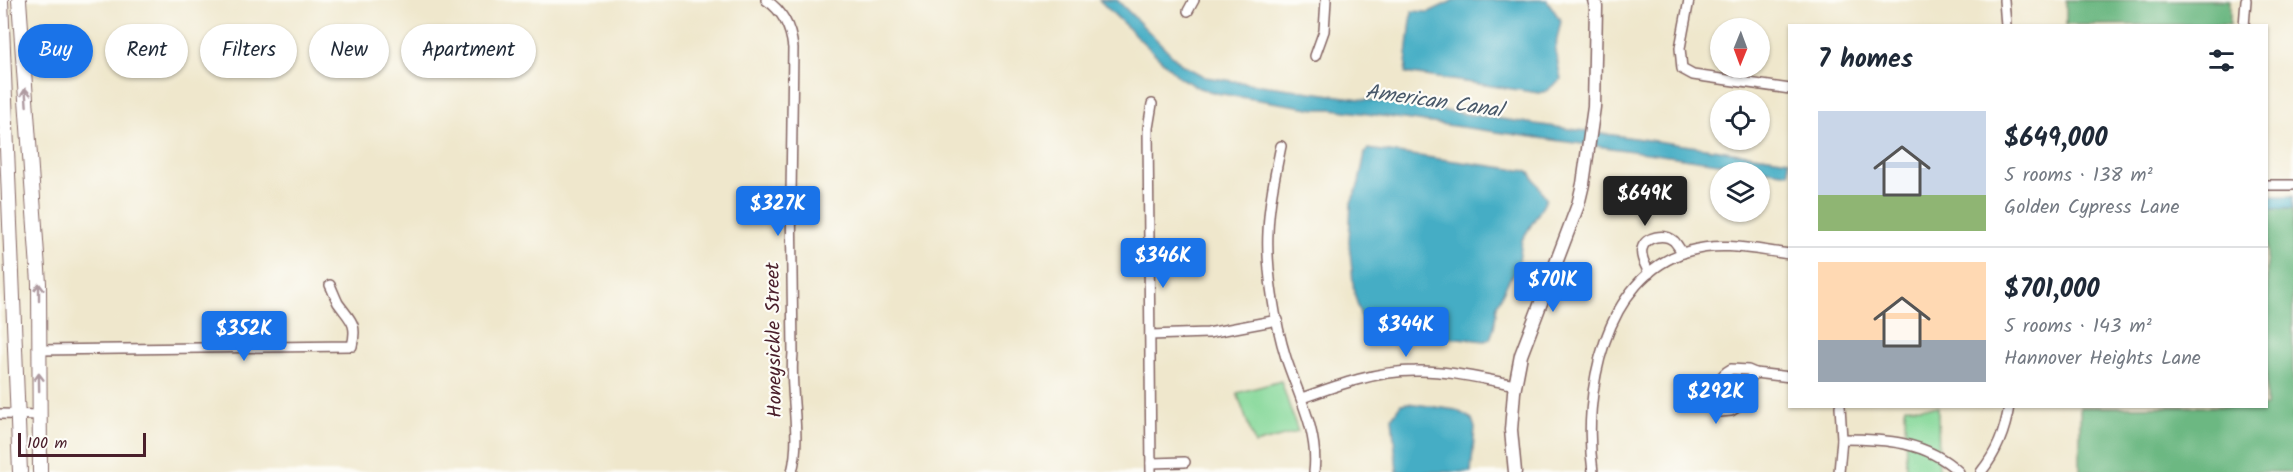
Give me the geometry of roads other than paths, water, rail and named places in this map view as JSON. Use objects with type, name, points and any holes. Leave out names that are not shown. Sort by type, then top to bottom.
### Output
[{"type":"main road","points":[[2,0],[20,472]]},
{"type":"main road","points":[[19,0],[39,283],[40,472]]},
{"type":"main road","points":[[9,161],[31,159]]},
{"type":"street","name":"Honeysickle Street","points":[[766,0],[775,5],[785,20],[792,34],[793,48],[791,196],[793,353],[791,374],[796,456],[792,472]]},
{"type":"street","points":[[1188,11],[1194,0]]},
{"type":"street","points":[[1315,56],[1324,31],[1326,0]]},
{"type":"street","points":[[1689,0],[1680,48],[1682,69],[1693,75],[1788,89]]},
{"type":"street","points":[[2004,0],[2007,24]]},
{"type":"street","points":[[2244,24],[2246,0]]},
{"type":"street","points":[[1515,472],[1511,430],[1521,355],[1578,205],[1587,160],[1596,86],[1597,2]]},
{"type":"street","points":[[1152,104],[1148,128],[1151,467],[1185,462]]},
{"type":"street","points":[[1281,146],[1271,194],[1268,235],[1274,305],[1286,357],[1302,398],[1313,436],[1316,461],[1314,472]]},
{"type":"street","points":[[2268,185],[2293,185]]},
{"type":"street","points":[[1649,273],[1643,260],[1642,249],[1647,241],[1654,237],[1674,240],[1683,253]]},
{"type":"street","points":[[1593,472],[1590,450],[1591,402],[1599,364],[1613,323],[1626,298],[1649,273],[1683,253],[1708,247],[1728,246],[1788,254]]},
{"type":"street","points":[[39,350],[352,346],[353,322],[338,303],[330,285]]},
{"type":"street","points":[[1150,335],[1208,333],[1278,320]]},
{"type":"street","points":[[1755,373],[1739,391],[1736,408],[1725,412],[1716,410],[1714,397],[1720,378],[1731,369],[1748,369],[1755,373],[1788,377]]},
{"type":"street","points":[[1302,398],[1363,378],[1414,371],[1442,372],[1516,385]]},
{"type":"street","points":[[1839,472],[1842,439],[1840,408]]},
{"type":"street","points":[[1981,472],[1993,456],[2002,437],[2009,408]]},
{"type":"street","points":[[0,414],[40,415]]},
{"type":"street","points":[[1842,439],[1878,439],[1910,444],[1946,461],[1959,472]]},
{"type":"water","name":"American Canal","points":[[1099,0],[1117,0],[1181,64],[1205,77],[1788,160],[1788,173],[1770,170],[1770,162],[1710,162],[1332,109],[1316,109],[1216,93],[1199,88],[1180,78]]},
{"type":"water","points":[[1454,0],[1547,0],[1561,21],[1555,49],[1561,79],[1546,91],[1539,93],[1405,73],[1412,11],[1429,12]]},
{"type":"water","points":[[1368,149],[1527,171],[1531,174],[1546,198],[1522,240],[1518,269],[1509,280],[1497,305],[1490,339],[1485,341],[1415,338],[1373,344],[1367,339],[1354,292],[1349,241],[1351,203]]},
{"type":"water","points":[[2268,196],[2293,196],[2293,209],[2268,209]]},
{"type":"water","points":[[1401,404],[1456,410],[1472,419],[1475,428],[1471,472],[1397,472],[1392,417]]}]
